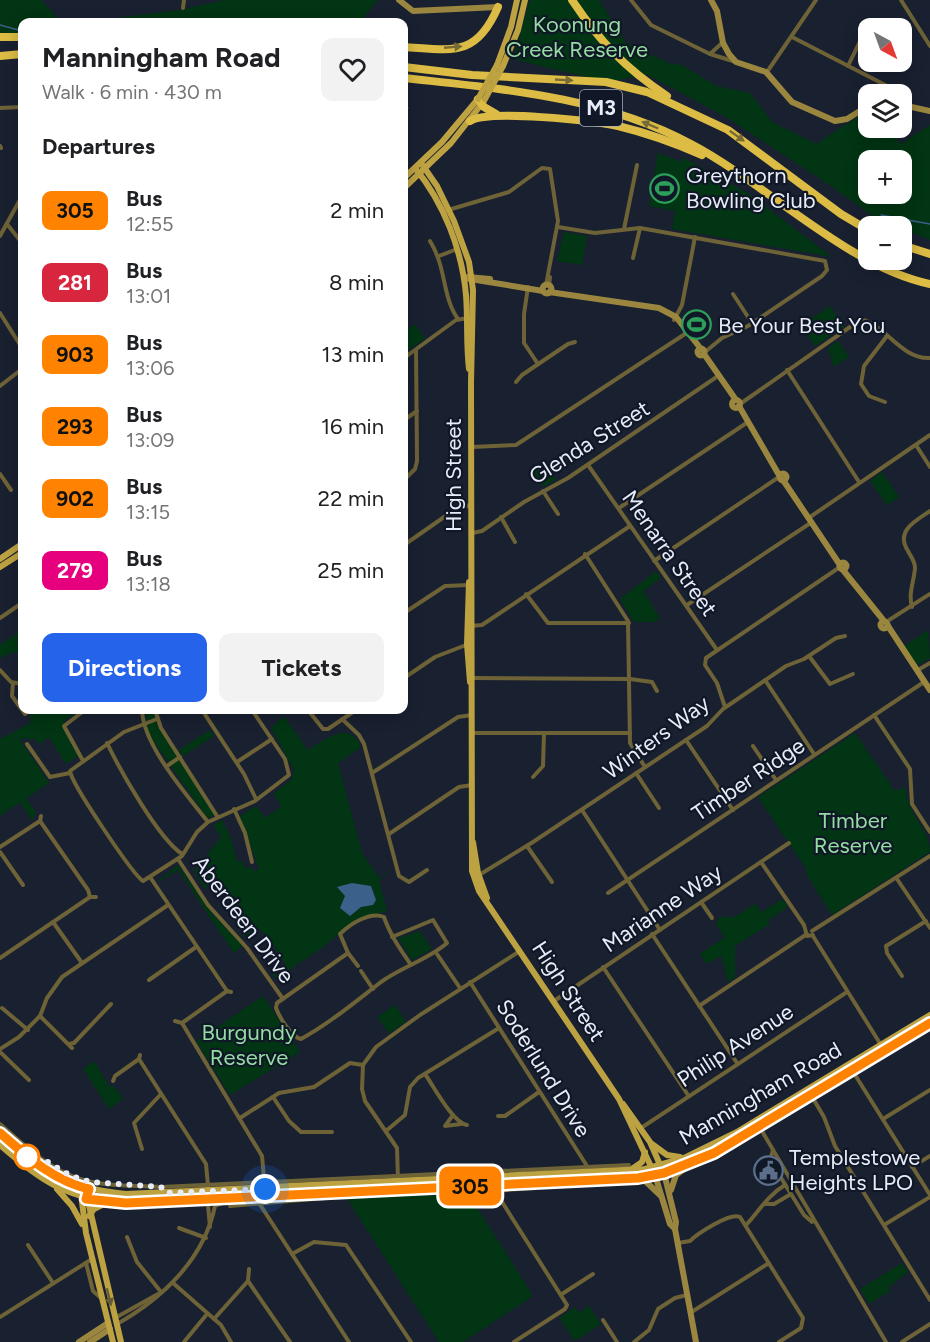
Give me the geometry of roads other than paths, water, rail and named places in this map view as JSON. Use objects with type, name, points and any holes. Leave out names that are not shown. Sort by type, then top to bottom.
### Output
[{"type":"highway","points":[[572,0],[602,43],[631,70],[685,109]]},
{"type":"highway","points":[[408,46],[458,48],[479,39],[489,27],[500,4]]},
{"type":"highway","points":[[0,37],[18,37]]},
{"type":"highway","points":[[0,56],[18,54]]},
{"type":"highway","name":"M3","points":[[408,67],[472,75],[606,82],[647,92],[728,130],[841,214],[858,224]]},
{"type":"highway","name":"M3","points":[[408,78],[536,93],[606,109],[677,137],[738,172],[829,236],[878,266],[930,284]]},
{"type":"highway","points":[[482,101],[500,115]]},
{"type":"highway","points":[[470,121],[478,117],[500,115],[616,126],[675,144],[738,172]]},
{"type":"highway","points":[[912,248],[930,254]]},
{"type":"main road","points":[[500,65],[517,0]]},
{"type":"main road","points":[[408,185],[434,161],[470,121],[518,30],[525,0]]},
{"type":"main road","points":[[408,174],[482,101]]},
{"type":"main road","points":[[433,178],[434,161]]},
{"type":"main road","name":"High Street","points":[[421,163],[433,178],[460,246],[469,278],[472,832],[475,874],[488,902],[619,1100],[650,1142],[664,1173]]},
{"type":"main road","name":"High Street","points":[[415,168],[445,211]]},
{"type":"main road","points":[[411,182],[430,188]]},
{"type":"main road","points":[[0,560],[18,547]]},
{"type":"main road","points":[[0,567],[18,555]]},
{"type":"main road","name":"High Street","points":[[471,625],[467,644],[471,678]]},
{"type":"main road","name":"Manningham Road","points":[[55,1187],[83,1198],[108,1202],[247,1197],[261,1200],[494,1184],[642,1178],[692,1164],[883,1047],[930,1015]]},
{"type":"main road","name":"Manningham Road","points":[[883,1047],[930,1023]]},
{"type":"main road","name":"Manningham Road","points":[[82,1188],[126,1194],[154,1194],[215,1191],[265,1185],[401,1179],[494,1184],[588,1170],[652,1167],[684,1158],[757,1123],[811,1095],[850,1067]]},
{"type":"main road","name":"High Street","points":[[619,1100],[655,1175]]},
{"type":"main road","points":[[0,1133],[37,1164],[82,1188],[86,1233],[113,1342]]},
{"type":"main road","points":[[650,1142],[667,1155],[684,1158]]},
{"type":"main road","points":[[0,1145],[34,1174],[55,1187],[72,1206],[86,1233]]},
{"type":"main road","points":[[629,1168],[642,1162],[644,1148]]},
{"type":"main road","points":[[401,1179],[401,1191]]},
{"type":"main road","points":[[215,1191],[215,1199]]},
{"type":"main road","points":[[83,1198],[121,1342]]},
{"type":"main road","points":[[89,1216],[94,1209],[108,1202]]},
{"type":"main road","points":[[109,1326],[116,1321]]},
{"type":"street","points":[[183,8],[184,0]]},
{"type":"street","points":[[631,0],[648,23],[710,54],[766,72],[795,104],[830,120],[847,119],[858,112]]},
{"type":"street","points":[[711,0],[717,11],[723,43],[735,62]]},
{"type":"street","points":[[766,72],[816,0]]},
{"type":"street","points":[[901,0],[930,46]]},
{"type":"street","points":[[401,1],[413,11],[500,4]]},
{"type":"street","points":[[792,37],[881,84]]},
{"type":"street","points":[[710,54],[723,43]]},
{"type":"street","points":[[848,66],[858,45]]},
{"type":"street","points":[[0,108],[18,107]]},
{"type":"street","points":[[912,107],[930,111]]},
{"type":"street","points":[[626,229],[625,218],[636,165]]},
{"type":"street","points":[[445,211],[509,192],[540,169],[547,167],[553,173],[558,227],[547,288]]},
{"type":"street","points":[[0,236],[18,203]]},
{"type":"street","points":[[7,224],[18,238]]},
{"type":"street","points":[[558,227],[595,233],[640,228],[819,258],[825,261],[827,267],[822,276],[753,323],[702,352]]},
{"type":"street","points":[[633,258],[640,228]]},
{"type":"street","points":[[677,320],[695,237]]},
{"type":"street","points":[[430,242],[439,256],[450,306],[458,319]]},
{"type":"street","points":[[439,256],[460,246]]},
{"type":"street","points":[[469,278],[547,288],[636,306],[659,308],[677,320],[702,352],[790,489],[930,692]]},
{"type":"street","points":[[528,287],[524,314],[524,343],[538,364]]},
{"type":"street","points":[[733,294],[753,323]]},
{"type":"street","points":[[0,313],[18,342]]},
{"type":"street","points":[[408,353],[416,350],[458,319],[471,318]]},
{"type":"street","points":[[737,404],[847,330],[863,322],[877,329],[913,356],[930,358]]},
{"type":"street","points":[[471,447],[516,445],[687,331]]},
{"type":"street","points":[[885,402],[870,397],[861,384],[864,366],[886,336]]},
{"type":"street","points":[[516,382],[538,364],[568,344],[575,342]]},
{"type":"street","points":[[408,475],[417,464],[416,350]]},
{"type":"street","points":[[785,371],[859,482]]},
{"type":"street","points":[[0,386],[18,372]]},
{"type":"street","name":"Glenda Street","points":[[471,531],[485,528],[589,464],[718,377]]},
{"type":"street","points":[[408,417],[417,411]]},
{"type":"street","points":[[619,508],[748,422]]},
{"type":"street","points":[[687,605],[820,509],[930,435]]},
{"type":"street","points":[[916,445],[930,467]]},
{"type":"street","name":"Menarra Street","points":[[589,464],[717,650]]},
{"type":"street","points":[[0,474],[11,490]]},
{"type":"street","points":[[655,562],[782,477]]},
{"type":"street","points":[[543,491],[558,514]]},
{"type":"street","points":[[408,542],[458,508],[471,505]]},
{"type":"street","points":[[912,607],[910,592],[915,566],[903,536],[909,526],[930,511]]},
{"type":"street","points":[[501,517],[515,543]]},
{"type":"street","points":[[471,625],[486,621],[629,524]]},
{"type":"street","points":[[585,554],[629,623],[631,745],[645,767]]},
{"type":"street","points":[[725,707],[717,683],[705,663],[706,658],[843,567]]},
{"type":"street","points":[[408,611],[445,586],[470,585]]},
{"type":"street","points":[[526,594],[548,623],[629,623]]},
{"type":"street","points":[[885,624],[930,594]]},
{"type":"street","points":[[0,618],[18,606]]},
{"type":"street","name":"Winters Way","points":[[475,874],[527,846],[582,810],[709,724],[725,707],[789,664],[809,656],[836,638],[845,636]]},
{"type":"street","points":[[408,675],[435,657],[467,644]]},
{"type":"street","points":[[457,650],[467,655]]},
{"type":"street","points":[[809,656],[830,684],[854,674]]},
{"type":"street","points":[[917,671],[929,664]]},
{"type":"street","points":[[0,670],[13,683],[18,684]]},
{"type":"street","points":[[471,678],[630,679],[652,682],[657,691]]},
{"type":"street","points":[[765,680],[815,754]]},
{"type":"street","points":[[13,683],[11,694],[18,703]]},
{"type":"street","name":"Timber Ridge","points":[[608,893],[923,683]]},
{"type":"street","points":[[80,714],[64,726],[82,759]]},
{"type":"street","points":[[143,714],[152,742],[208,822]]},
{"type":"street","points":[[156,714],[217,816]]},
{"type":"street","points":[[205,714],[237,762],[256,800]]},
{"type":"street","points":[[70,773],[140,880],[143,881],[178,858],[197,832],[208,822],[256,800],[290,773],[288,765],[255,714]]},
{"type":"street","points":[[310,714],[318,726],[328,729],[350,714]]},
{"type":"street","points":[[372,773],[458,717],[472,715]]},
{"type":"street","points":[[874,715],[910,769],[912,804],[930,832]]},
{"type":"street","points":[[70,773],[73,766],[107,743],[144,723],[157,719]]},
{"type":"street","points":[[342,719],[359,735],[372,773],[399,876],[403,881],[409,882],[427,870]]},
{"type":"street","points":[[472,733],[630,733]]},
{"type":"street","points":[[532,777],[543,766],[544,733]]},
{"type":"street","points":[[237,762],[272,739]]},
{"type":"street","points":[[686,740],[733,810]]},
{"type":"street","points":[[107,743],[145,806],[170,843],[182,854]]},
{"type":"street","points":[[27,744],[50,777],[70,773]]},
{"type":"street","points":[[753,746],[776,780]]},
{"type":"street","points":[[167,766],[180,757]]},
{"type":"street","points":[[636,773],[659,808]]},
{"type":"street","points":[[389,834],[459,786],[472,785]]},
{"type":"street","points":[[234,809],[245,833],[252,862]]},
{"type":"street","points":[[582,810],[660,930]]},
{"type":"street","points":[[0,847],[40,821],[41,816]]},
{"type":"street","points":[[40,821],[88,890],[90,897]]},
{"type":"street","name":"Marianne Way","points":[[554,1001],[789,843]]},
{"type":"street","points":[[527,846],[552,882]]},
{"type":"street","points":[[0,852],[23,885]]},
{"type":"street","points":[[699,1006],[929,857]]},
{"type":"street","name":"Aberdeen Drive","points":[[178,858],[207,905],[247,948],[283,999]]},
{"type":"street","points":[[762,861],[883,1047]]},
{"type":"street","points":[[150,877],[196,947],[229,991],[182,1023]]},
{"type":"street","points":[[897,879],[930,928]]},
{"type":"street","points":[[0,958],[90,897],[96,897]]},
{"type":"street","points":[[701,902],[712,918]]},
{"type":"street","points":[[29,1080],[0,1050],[28,1030],[40,1016],[55,986],[82,963],[168,904]]},
{"type":"street","points":[[358,966],[348,953],[340,934],[363,919],[382,915],[392,937],[411,965]]},
{"type":"street","points":[[348,953],[276,1005],[276,1010],[295,1038],[300,1040],[411,965],[437,954],[448,941],[433,920],[392,937]]},
{"type":"street","points":[[902,976],[886,953],[886,946],[926,921]]},
{"type":"street","points":[[53,922],[82,963]]},
{"type":"street","points":[[652,934],[737,1063]]},
{"type":"street","points":[[149,980],[196,947]]},
{"type":"street","points":[[401,1179],[397,1148],[365,1101],[362,1089],[363,1065],[376,1047],[520,949]]},
{"type":"street","points":[[437,954],[460,988]]},
{"type":"street","points":[[603,967],[688,1095]]},
{"type":"street","points":[[361,971],[373,989]]},
{"type":"street","name":"Soderlund Drive","points":[[470,982],[588,1170]]},
{"type":"street","name":"Philip Avenue","points":[[641,1128],[847,992]]},
{"type":"street","points":[[40,1016],[71,1046],[111,1004]]},
{"type":"street","points":[[2,1008],[28,1030]]},
{"type":"street","points":[[176,1021],[182,1023],[262,1156],[265,1185],[261,1200],[292,1254],[349,1342]]},
{"type":"street","points":[[386,1131],[404,1118],[410,1087],[425,1074],[499,1028]]},
{"type":"street","points":[[113,1081],[115,1076],[140,1057],[206,1164],[208,1186]]},
{"type":"street","points":[[240,1118],[289,1089],[314,1087],[350,1063],[363,1065]]},
{"type":"street","points":[[850,1067],[930,1196],[884,1225]]},
{"type":"street","points":[[425,1074],[461,1124]]},
{"type":"street","points":[[883,1119],[930,1090]]},
{"type":"street","points":[[498,1116],[505,1116],[539,1092]]},
{"type":"street","points":[[142,1149],[134,1123],[161,1094]]},
{"type":"street","points":[[811,1095],[824,1117],[835,1146],[930,1299]]},
{"type":"street","points":[[273,1097],[289,1121],[301,1132],[332,1132]]},
{"type":"street","points":[[453,1115],[445,1126],[467,1125]]},
{"type":"street","points":[[757,1123],[810,1211],[816,1226],[888,1342]]},
{"type":"street","name":"Manningham Road","points":[[0,1124],[37,1155],[71,1176],[95,1182],[161,1187],[265,1185]]},
{"type":"street","points":[[773,1150],[770,1160],[784,1185],[804,1215],[816,1226]]},
{"type":"street","points":[[912,1167],[930,1156]]},
{"type":"street","points":[[642,1178],[667,1198],[676,1175],[692,1164]]},
{"type":"street","name":"Manningham Road","points":[[401,1179],[588,1170]]},
{"type":"street","name":"High Street","points":[[664,1173],[670,1224],[675,1229],[696,1342]]},
{"type":"street","name":"High Street","points":[[655,1175],[667,1198]]},
{"type":"street","points":[[494,1184],[567,1305],[516,1341]]},
{"type":"street","name":"Manningham Road","points":[[476,1192],[494,1184],[536,1188]]},
{"type":"street","points":[[746,1225],[765,1204],[768,1197],[784,1185]]},
{"type":"street","points":[[154,1194],[161,1187],[166,1193]]},
{"type":"street","points":[[765,1204],[774,1204],[791,1194]]},
{"type":"street","points":[[247,1197],[252,1204]]},
{"type":"street","points":[[768,1197],[774,1204]]},
{"type":"street","points":[[116,1321],[172,1283],[190,1264],[206,1238],[217,1203],[238,1198]]},
{"type":"street","points":[[200,1200],[207,1205],[210,1227]]},
{"type":"street","name":"Manningham Road","points":[[230,1206],[252,1204],[261,1200]]},
{"type":"street","points":[[677,1243],[690,1241],[695,1234],[735,1215],[746,1225],[804,1321],[801,1328],[779,1342]]},
{"type":"street","points":[[179,1228],[206,1238]]},
{"type":"street","points":[[127,1237],[137,1262],[160,1293]]},
{"type":"street","points":[[292,1254],[314,1242],[346,1245],[411,1342]]},
{"type":"street","points":[[28,1245],[53,1283]]},
{"type":"street","points":[[0,1317],[92,1258]]},
{"type":"street","points":[[86,1262],[93,1291],[102,1298]]},
{"type":"street","points":[[690,1311],[702,1306],[769,1263]]},
{"type":"street","points":[[214,1319],[248,1281],[249,1269]]},
{"type":"street","points":[[562,1294],[593,1274]]},
{"type":"street","points":[[248,1281],[290,1342]]},
{"type":"street","points":[[172,1283],[214,1319],[225,1330],[231,1342]]},
{"type":"street","points":[[634,1342],[650,1330],[658,1309],[678,1297],[687,1295]]},
{"type":"street","points":[[184,1342],[207,1314]]},
{"type":"street","points":[[603,1320],[617,1342]]},
{"type":"street","points":[[902,1342],[930,1324]]},
{"type":"street","points":[[79,1342],[109,1326]]},
{"type":"street","points":[[90,1342],[109,1326]]},
{"type":"water","points":[[352,883],[371,886],[376,900],[373,905],[361,907],[350,916],[340,908],[345,896],[337,887]]},
{"type":"waterway","points":[[0,25],[18,30]]},
{"type":"waterway","points":[[881,215],[930,224]]},
{"type":"place","name":"Greythorn Bowling Club","points":[[665,188]]},
{"type":"place","name":"Be Your Best You","points":[[697,325]]},
{"type":"place","name":"Templestowe Heights LPO","points":[[768,1170]]},
{"type":"park label","name":"Koonung Creek Reserve","points":[[577,36]]},
{"type":"park label","name":"Timber Reserve","points":[[853,832]]},
{"type":"park label","name":"Burgundy Reserve","points":[[249,1044]]}]
